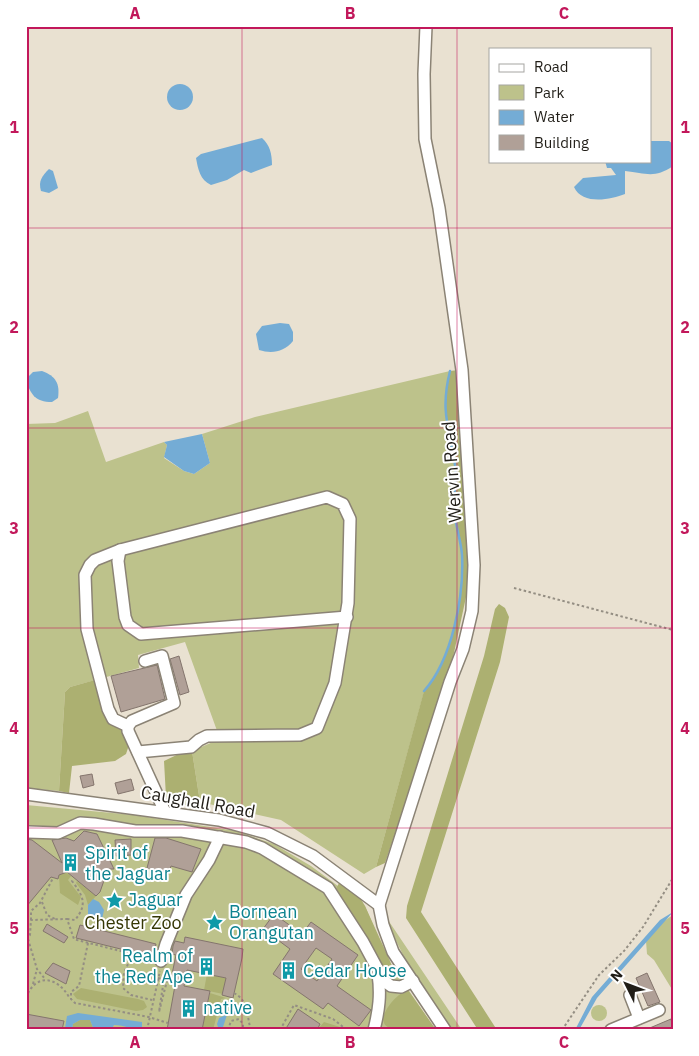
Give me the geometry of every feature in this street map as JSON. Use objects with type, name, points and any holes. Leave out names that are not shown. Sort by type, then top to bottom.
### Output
[{"type":"street","name":"Wervin Road","points":[[379,905],[450,682],[463,648],[472,611],[472,515],[462,370],[439,208],[425,139],[424,74],[426,26]]},
{"type":"street","points":[[128,726],[113,719],[108,709],[87,629],[84,575],[90,565],[95,560],[120,550],[327,497],[343,504],[350,519],[347,617],[335,682],[317,728],[300,735],[207,736],[191,747],[138,752]]},
{"type":"street","points":[[120,550],[118,561],[125,617],[128,625],[141,634],[347,617]]},
{"type":"street","points":[[128,726],[148,713],[174,703],[162,656],[145,661]]},
{"type":"street","points":[[128,726],[128,731],[165,812]]},
{"type":"street","name":"Caughall Road","points":[[26,794],[219,820],[267,833],[313,856],[379,905]]},
{"type":"street","points":[[28,832],[58,833],[80,823],[135,832],[182,831],[246,842],[262,848],[328,888],[363,942],[378,974],[380,996],[374,1030]]},
{"type":"street","points":[[161,961],[186,895],[209,860],[220,837]]},
{"type":"street","points":[[379,905],[383,925],[393,952],[445,1030]]},
{"type":"street","points":[[378,974],[391,986],[401,986],[413,981]]},
{"type":"street","points":[[630,995],[639,1018]]},
{"type":"street","points":[[611,1030],[659,1010]]},
{"type":"path","points":[[514,588],[673,630]]},
{"type":"path","points":[[45,980],[37,968],[27,939],[31,911],[42,901],[53,878]]},
{"type":"path","points":[[562,1030],[599,975],[624,951],[643,927],[673,878]]},
{"type":"path","points":[[31,920],[75,920],[82,911],[84,899],[72,882],[74,879]]},
{"type":"path","points":[[42,901],[47,915],[54,919]]},
{"type":"path","points":[[68,919],[74,939],[161,961],[147,1030]]},
{"type":"path","points":[[26,925],[30,924]]},
{"type":"path","points":[[71,999],[71,992],[79,986],[88,943]]},
{"type":"path","points":[[132,954],[124,973],[123,988],[132,995],[153,1001]]},
{"type":"path","points":[[26,998],[32,986],[37,968]]},
{"type":"path","points":[[158,978],[164,979],[159,1012],[169,973]]},
{"type":"path","points":[[32,986],[39,980],[45,980],[58,984],[66,990],[75,1003],[149,1017],[168,1023]]},
{"type":"path","points":[[234,993],[241,997],[247,1005],[252,1030]]},
{"type":"path","points":[[280,1030],[294,1005],[333,1019],[347,1030]]},
{"type":"path","points":[[228,1030],[231,1020],[239,1019],[243,1024],[243,1030]]},
{"type":"path","points":[[340,1030],[344,1027]]},
{"type":"green space","points":[[458,370],[474,560],[449,676],[385,863],[376,867],[424,691],[434,678],[449,645],[461,590],[462,555],[454,512],[456,470],[446,419],[447,385],[450,371]]},
{"type":"green space","points":[[450,371],[446,397],[446,419],[456,470],[454,512],[462,555],[461,590],[449,646],[434,679],[424,692],[376,867],[364,874],[281,820],[200,802],[192,751],[220,739],[185,642],[138,655],[139,668],[70,687],[65,692],[59,791],[26,788],[26,424],[55,423],[88,411],[106,462],[164,442],[167,445],[164,458],[184,471],[194,474],[210,463],[202,434],[255,417]]},
{"type":"green space","points":[[499,604],[505,608],[509,617],[500,662],[421,912],[497,1030],[478,1030],[406,918],[407,906],[484,656],[495,609]]},
{"type":"green space","points":[[102,678],[129,745],[126,754],[115,761],[72,766],[69,793],[59,791],[65,692],[70,687]]},
{"type":"green space","points":[[185,751],[192,751],[200,802],[182,805],[174,803],[166,797],[164,761]]},
{"type":"green space","name":"Chester Zoo","points":[[26,805],[134,815],[236,831],[274,844],[311,866],[365,906],[389,962],[436,1030],[26,1030]]},
{"type":"green space","points":[[66,872],[71,876],[68,880],[81,897],[78,905],[60,893],[59,875]]},
{"type":"green space","points":[[77,881],[96,896],[88,905],[85,895],[76,883]]},
{"type":"green space","points":[[342,882],[358,894],[365,906],[392,966],[387,969],[383,969],[338,895],[336,889],[339,883]]},
{"type":"green space","points":[[673,915],[673,991],[654,960],[647,954],[646,941],[661,923]]},
{"type":"green space","points":[[386,917],[462,1030],[451,1030],[432,1002],[407,962]]},
{"type":"green space","points":[[207,974],[226,978],[223,994],[204,990]]},
{"type":"green space","points":[[81,988],[138,999],[144,1001],[147,1007],[136,1011],[77,999],[73,994]]},
{"type":"green space","points":[[408,990],[436,1030],[395,1029],[386,1026],[384,1016],[391,1003]]},
{"type":"green space","points":[[210,993],[226,998],[221,999],[213,1030],[202,1030]]},
{"type":"green space","points":[[596,1005],[602,1005],[607,1010],[605,1019],[596,1021],[591,1016],[591,1010]]},
{"type":"green space","points":[[80,1020],[90,1020],[94,1030],[72,1030],[73,1024]]},
{"type":"green space","points":[[324,1022],[340,1027],[337,1030],[317,1030]]},
{"type":"water","points":[[180,84],[189,88],[193,97],[189,106],[180,110],[171,106],[167,97],[171,88]]},
{"type":"water","points":[[262,138],[270,150],[272,165],[251,173],[244,170],[227,180],[211,185],[204,180],[196,158],[201,154]]},
{"type":"water","points":[[652,141],[669,141],[673,144],[673,166],[666,170],[655,174],[625,171],[625,194],[597,200],[583,197],[578,193],[574,187],[583,178],[616,175],[611,168],[607,168],[605,162],[652,162]]},
{"type":"water","points":[[49,169],[53,171],[58,188],[49,193],[41,191],[40,181]]},
{"type":"water","points":[[280,323],[289,324],[293,332],[293,341],[282,350],[269,352],[259,350],[256,334],[262,326]]},
{"type":"water","points":[[42,371],[51,375],[58,385],[58,398],[52,402],[37,399],[26,379],[33,372]]},
{"type":"water","points":[[202,434],[210,463],[194,474],[184,471],[164,457],[167,445],[164,442]]},
{"type":"water","points":[[93,899],[99,902],[104,910],[101,924],[88,915],[88,905]]},
{"type":"water","points":[[673,912],[597,998],[579,1030],[575,1030],[592,997],[660,920]]},
{"type":"water","points":[[234,1004],[237,1005],[239,1014],[227,1015],[222,1030],[219,1030],[217,1024],[219,1018],[228,1014]]},
{"type":"water","points":[[78,1013],[142,1022],[142,1030],[114,1025],[111,1030],[94,1030],[90,1020],[80,1020],[73,1024],[72,1030],[65,1028],[67,1016]]},
{"type":"building","points":[[179,656],[189,692],[180,695],[170,659]]},
{"type":"building","points":[[157,665],[165,699],[121,712],[111,676]]},
{"type":"building","points":[[92,774],[94,785],[83,788],[80,776]]},
{"type":"building","points":[[131,779],[134,790],[118,794],[115,783]]},
{"type":"building","name":"Spirit of the Jaguar","points":[[84,831],[97,834],[114,869],[108,869],[100,892],[96,896],[67,872],[59,875],[58,879],[51,877],[26,907],[26,839],[32,840],[62,863],[52,840],[66,838],[74,841]]},
{"type":"building","points":[[155,838],[166,838],[201,849],[192,872],[171,866],[168,875],[147,868]]},
{"type":"building","points":[[131,839],[131,855],[116,856],[115,840]]},
{"type":"building","name":"Cedar House","points":[[274,914],[302,934],[311,922],[358,955],[337,986],[371,1010],[359,1026],[328,1003],[323,1009],[273,974],[290,949],[263,929]],"holes":[[[316,948],[332,959],[317,981],[301,969]]]},
{"type":"building","points":[[47,924],[68,937],[64,943],[43,931]]},
{"type":"building","points":[[80,925],[156,944],[153,957],[76,938]]},
{"type":"building","points":[[185,937],[243,949],[242,958],[233,998],[222,995],[226,978],[187,970],[184,986],[210,991],[202,1030],[167,1030],[176,980],[171,979],[176,955],[172,954],[173,946],[175,941],[184,943]]},
{"type":"building","points":[[53,963],[70,971],[66,984],[45,973]]},
{"type":"building","points":[[647,973],[660,1002],[648,1006],[636,978]]},
{"type":"building","points":[[298,1009],[320,1024],[317,1030],[285,1030]]},
{"type":"building","points":[[26,1014],[64,1021],[62,1030],[26,1030]]},
{"type":"building","points":[[671,1019],[673,1030],[645,1030]]},
{"type":"waterway","points":[[424,691],[434,678],[449,645],[461,590],[462,555],[454,506],[456,470],[446,419],[446,397],[450,371]]},
{"type":"place","name":"Spirit of the Jaguar","points":[[71,863]]},
{"type":"place","name":"Jaguar","points":[[114,900]]},
{"type":"place","name":"Bornean Orangutan","points":[[215,922]]},
{"type":"place","name":"Realm of the Red Ape","points":[[207,966]]},
{"type":"place","name":"Cedar House","points":[[289,971]]},
{"type":"place","name":"native","points":[[189,1008]]}]
